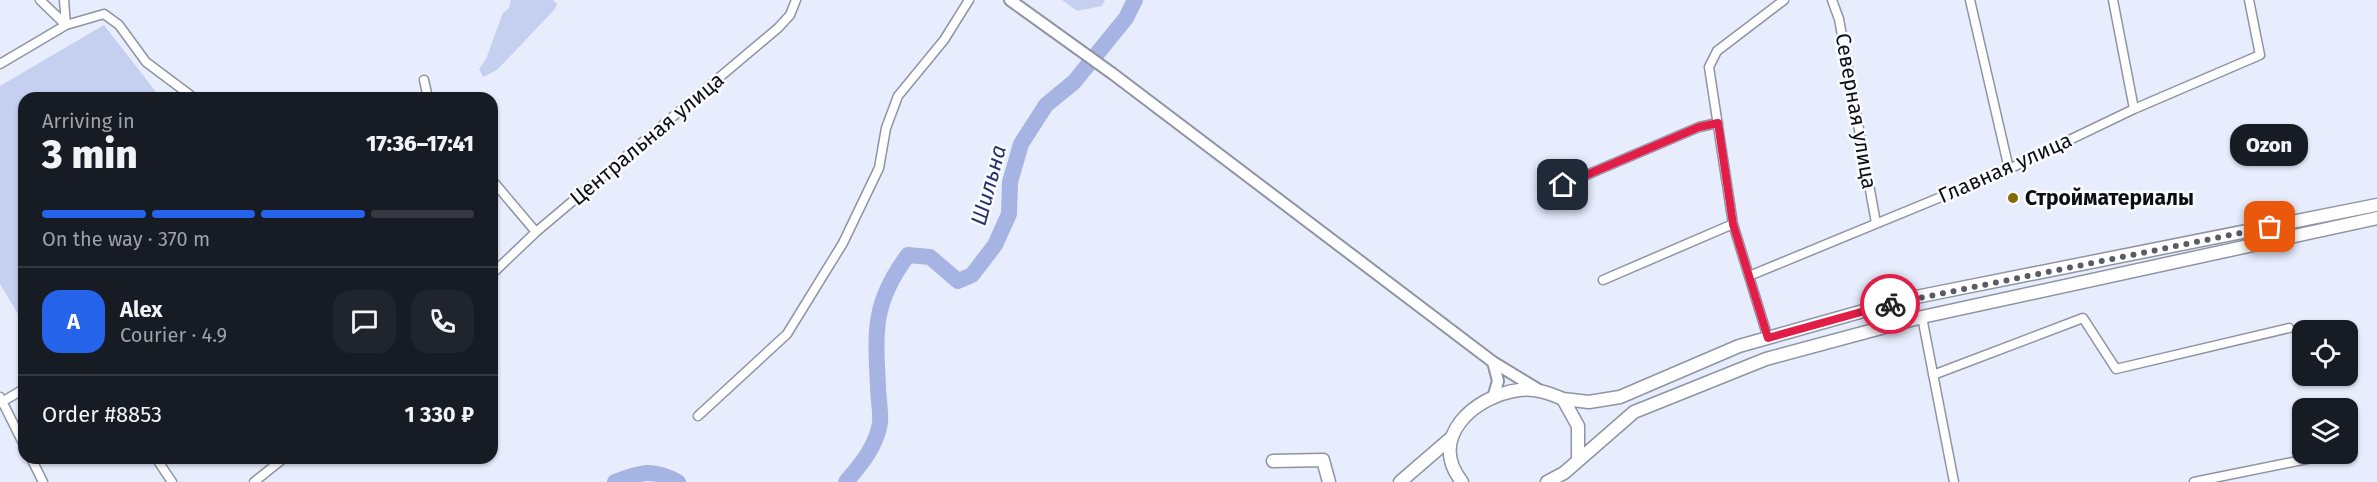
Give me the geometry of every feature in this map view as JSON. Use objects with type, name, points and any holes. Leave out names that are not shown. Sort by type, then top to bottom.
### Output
[{"type":"main road","points":[[1462,482],[1449,454],[1453,430],[1469,412],[1493,398],[1518,390],[1539,390],[1563,399],[1589,402],[1620,397],[1739,346],[1906,300],[2377,206]]},
{"type":"main road","points":[[1547,482],[1564,473],[1578,457],[1634,412],[1766,359],[1922,317],[2377,219]]},
{"type":"main road","points":[[1563,399],[1578,426],[1578,457]]},
{"type":"main road","points":[[1400,482],[1452,438]]},
{"type":"main road","points":[[1273,461],[1323,460],[1329,482]]},
{"type":"street","points":[[40,0],[66,25]]},
{"type":"street","points":[[64,0],[66,25]]},
{"type":"street","name":"Центральная улица","points":[[498,268],[536,232],[778,28],[790,15],[796,0]]},
{"type":"street","points":[[698,416],[787,334],[843,243],[879,168],[886,128],[898,96],[945,40],[969,0]]},
{"type":"street","points":[[1010,0],[1113,74],[1493,362],[1539,390]]},
{"type":"street","points":[[1768,338],[1733,224],[1708,67],[1718,51],[1784,0]]},
{"type":"street","name":"Северная улица","points":[[1832,0],[1839,19],[1876,223]]},
{"type":"street","points":[[1970,0],[2009,169]]},
{"type":"street","points":[[2113,0],[2134,109]]},
{"type":"street","name":"Главная улица","points":[[1749,276],[2009,169],[2134,109],[2260,55],[2249,0]]},
{"type":"street","points":[[0,64],[66,25],[104,14],[119,25],[146,62],[186,92]]},
{"type":"street","points":[[424,80],[427,92]]},
{"type":"street","points":[[1563,185],[1699,127],[1718,123]]},
{"type":"street","points":[[498,187],[536,232]]},
{"type":"street","points":[[1603,280],[1733,224]]},
{"type":"street","points":[[1922,317],[1954,482]]},
{"type":"street","points":[[1933,375],[2083,318],[2116,369],[2289,328]]},
{"type":"street","points":[[1493,362],[1498,381],[1493,398]]},
{"type":"street","points":[[18,392],[1,401],[18,434]]},
{"type":"street","points":[[2194,482],[2292,462]]},
{"type":"street","points":[[34,464],[43,482]]},
{"type":"street","points":[[160,464],[172,482]]},
{"type":"street","points":[[254,482],[276,464]]},
{"type":"shaded area","points":[[511,0],[553,0],[557,4],[554,10],[497,70],[483,77],[479,69],[486,59],[503,13],[509,8]]},
{"type":"shaded area","points":[[1062,0],[1105,0],[1102,6],[1077,11]]},
{"type":"shaded area","points":[[104,25],[156,92],[18,92],[18,314],[0,284],[0,86]]},
{"type":"waterway","name":"Шильна","points":[[846,482],[867,455],[880,423],[876,348],[879,317],[888,287],[908,255],[930,257],[958,281],[972,275],[995,245],[1009,214],[1010,182],[1021,144],[1046,105],[1074,82],[1126,18],[1135,0]]},
{"type":"waterway","name":"Шильна","points":[[615,482],[647,473],[661,475],[678,482]]},
{"type":"way so far","points":[[1890,304],[2270,227]]},
{"type":"place","name":"Стройматериалы","points":[[2013,198]]},
{"type":"place","name":"Ozon","points":[[2270,227]]},
{"type":"route","points":[[1563,185],[1699,127],[1718,123],[1733,224],[1768,338],[1890,304]]}]
